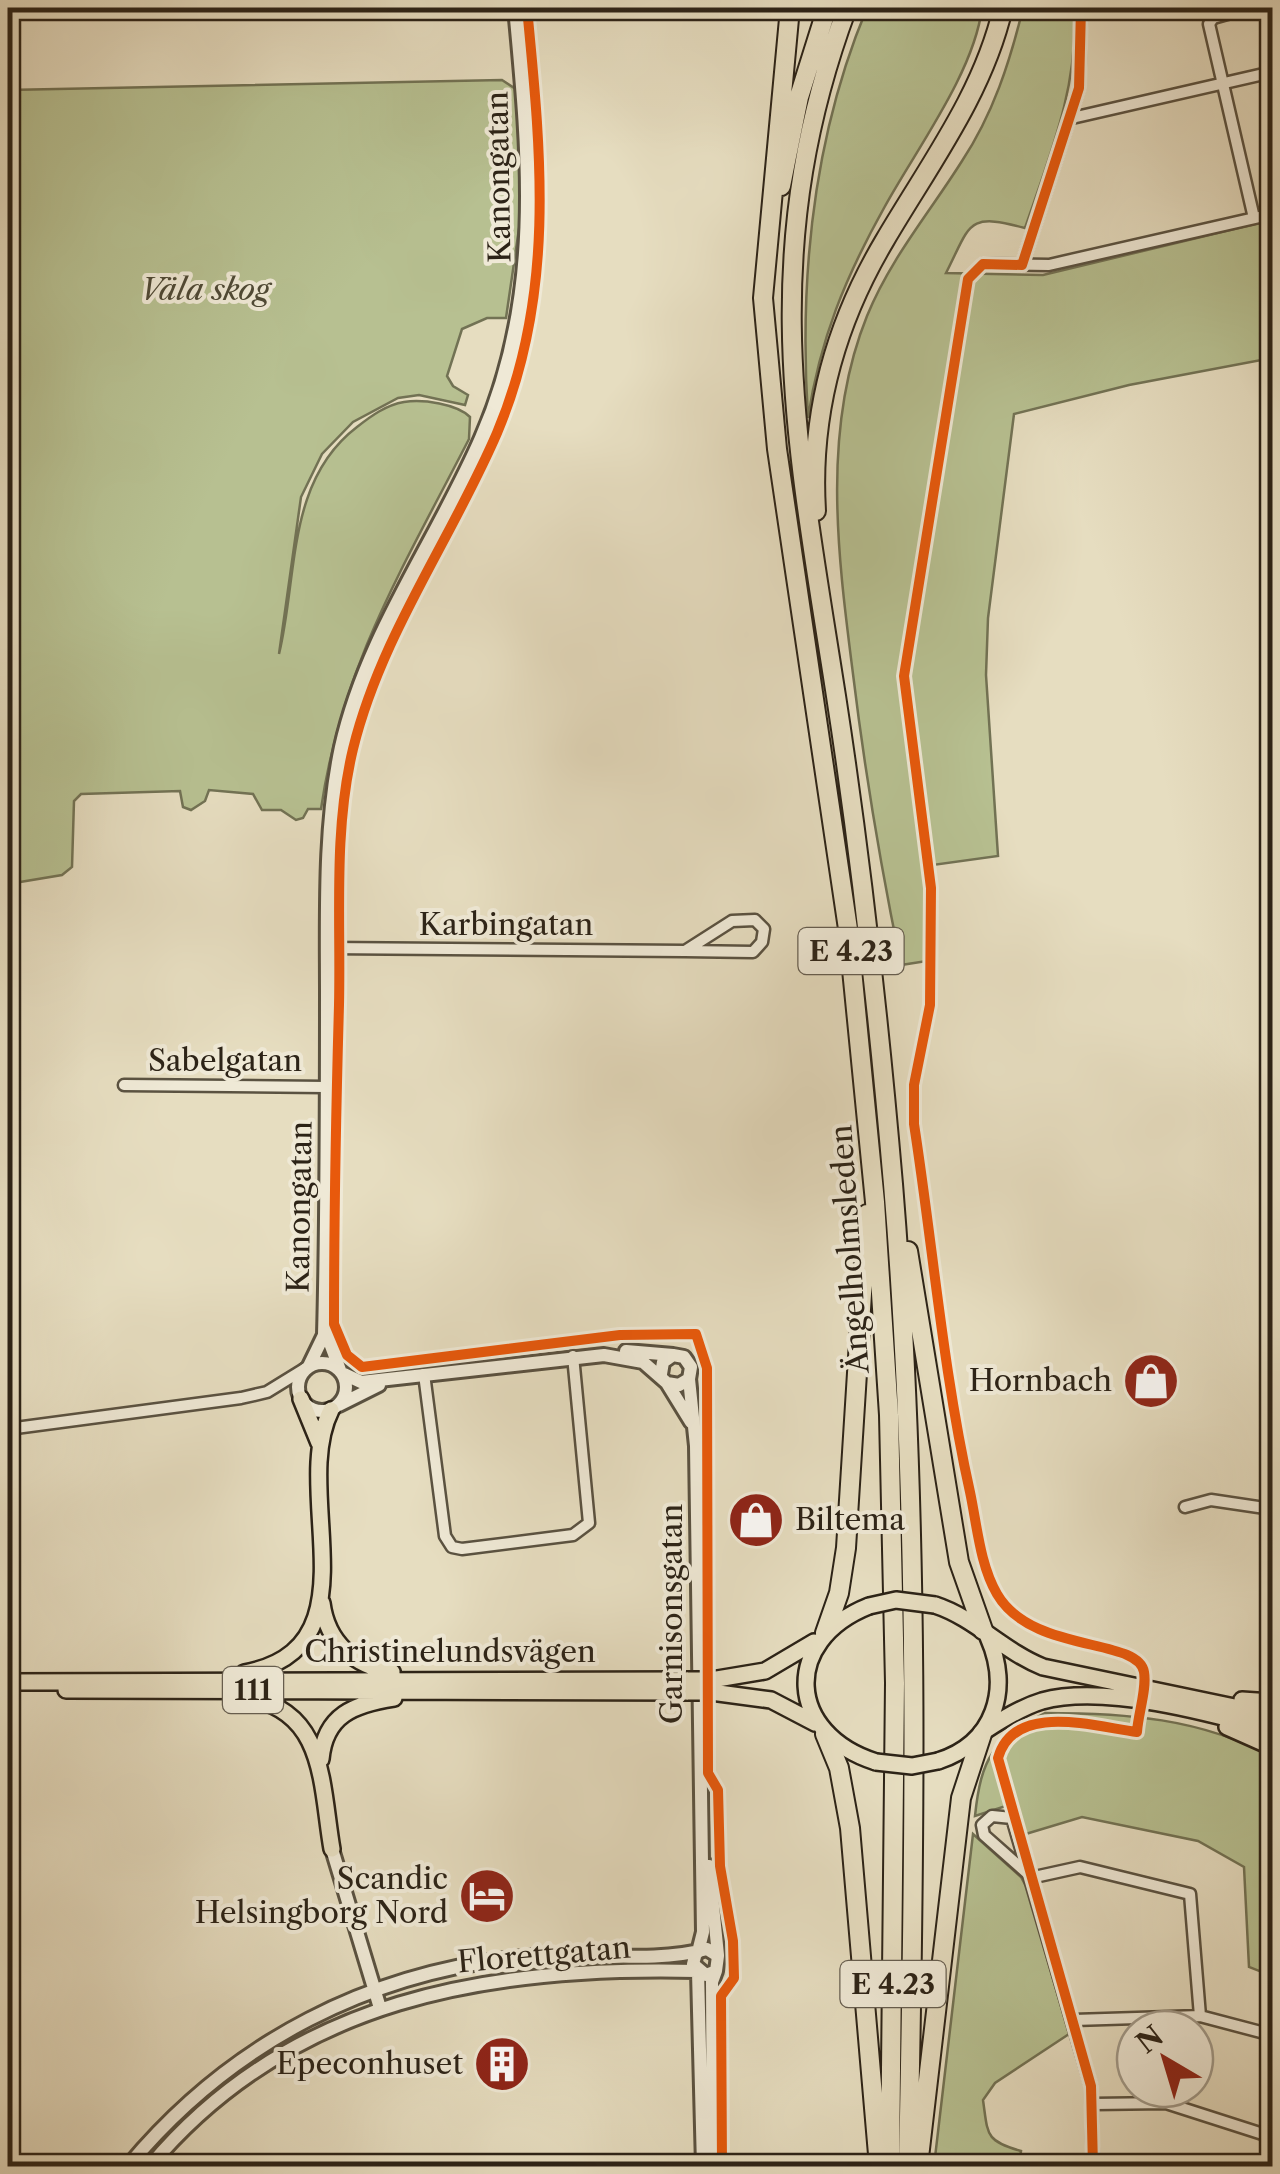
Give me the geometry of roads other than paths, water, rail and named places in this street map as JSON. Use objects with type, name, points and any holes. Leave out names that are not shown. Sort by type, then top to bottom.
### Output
[{"type":"highway","points":[[767,334],[763,298],[766,236],[790,8]]},
{"type":"highway","name":"E 4.23","points":[[767,334],[788,146],[827,8]]},
{"type":"highway","name":"E 4.23","points":[[816,577],[793,412],[789,338],[792,244],[809,136],[847,8]]},
{"type":"highway","points":[[816,577],[818,426],[838,338],[869,268],[977,83],[1004,8]]},
{"type":"highway","name":"Ängelholmsleden","points":[[767,334],[776,449],[836,830],[870,1144],[889,1415],[894,1590],[890,2166]]},
{"type":"highway","name":"Ängelholmsleden","points":[[816,577],[858,854],[885,1103],[904,1354],[911,1542],[914,1874],[908,2166]]},
{"type":"highway","points":[[885,1103],[897,1148],[914,1295],[958,1562],[984,1632]]},
{"type":"highway","points":[[823,1635],[839,1592],[846,1548],[870,1144]]},
{"type":"highway","points":[[822,1730],[839,1768],[850,1828],[879,2166]]},
{"type":"highway","points":[[918,2166],[962,1788],[984,1732]]},
{"type":"main road","points":[[301,1398],[320,1447]]},
{"type":"main road","points":[[333,1408],[320,1447],[320,1586],[330,1632],[350,1656],[382,1670],[461,1678]]},
{"type":"main road","points":[[140,1679],[246,1673],[277,1664],[308,1637],[320,1586]]},
{"type":"main road","name":"111","points":[[823,1635],[869,1606],[896,1600],[935,1605],[1020,1657],[1043,1666],[1272,1730]]},
{"type":"main road","points":[[984,1632],[1000,1684],[984,1732]]},
{"type":"main road","points":[[822,1730],[806,1678],[809,1658],[823,1635]]},
{"type":"main road","name":"Christinelundsvägen","points":[[711,1686],[765,1671],[823,1635]]},
{"type":"main road","name":"Christinelundsvägen","points":[[8,1682],[461,1678],[688,1686]]},
{"type":"main road","name":"Christinelundsvägen","points":[[8,1692],[498,1691],[711,1686],[770,1700],[822,1730]]},
{"type":"main road","points":[[178,1690],[252,1698],[281,1708],[307,1731],[320,1768],[332,1849]]},
{"type":"main road","points":[[320,1768],[328,1727],[352,1709],[391,1699],[498,1691]]},
{"type":"main road","name":"111","points":[[822,1730],[876,1762],[912,1766],[938,1762],[1041,1701],[1074,1697],[1272,1715]]},
{"type":"main road","points":[[1193,1705],[1272,1702]]},
{"type":"main road","points":[[1193,1705],[1272,1747]]},
{"type":"street","name":"Kanongatan","points":[[308,1367],[322,1346],[324,1328],[327,948],[334,788],[351,710],[383,629],[481,439],[518,324],[526,274],[530,197],[515,8]]},
{"type":"street","points":[[1022,265],[1072,118],[1083,63],[1080,8]]},
{"type":"street","points":[[1249,8],[1210,20],[1254,218]]},
{"type":"street","points":[[1072,118],[1272,72]]},
{"type":"street","points":[[983,264],[1049,265],[1272,214]]},
{"type":"street","points":[[1272,695],[1272,705]]},
{"type":"street","name":"Karbingatan","points":[[327,948],[753,952],[762,942],[764,929],[755,920],[736,919],[685,951]]},
{"type":"street","name":"Sabelgatan","points":[[124,1085],[326,1086]]},
{"type":"street","name":"Kanongatan","points":[[324,1328],[342,1372]]},
{"type":"street","points":[[604,1356],[624,1351],[673,1355]]},
{"type":"street","points":[[673,1355],[663,1362],[664,1378],[694,1428]]},
{"type":"street","name":"Garnisonsgatan","points":[[673,1355],[688,1362],[694,1428],[703,1932],[697,1952],[703,2166]]},
{"type":"street","points":[[267,1392],[308,1367],[325,1362],[361,1382],[573,1356],[604,1356],[643,1362],[679,1386],[689,1379]]},
{"type":"street","points":[[424,1374],[445,1536],[452,1546],[462,1550],[573,1535],[589,1523],[573,1356]]},
{"type":"street","points":[[308,1367],[298,1384],[301,1398],[311,1408],[333,1408],[400,1377]]},
{"type":"street","points":[[333,1408],[346,1392],[342,1372]]},
{"type":"street","points":[[8,1429],[267,1392],[301,1398]]},
{"type":"street","points":[[1185,1508],[1211,1500],[1272,1509]]},
{"type":"street","name":"Garnisonsgatan","points":[[698,1800],[718,1956],[712,1982],[712,2166]]},
{"type":"street","points":[[1029,1876],[984,1835],[982,1826],[992,1816],[1005,1814],[1012,1818],[1074,2020],[1094,2104],[1093,2166]]},
{"type":"street","points":[[332,1849],[380,2008]]},
{"type":"street","points":[[1029,1876],[1080,1866],[1190,1894],[1199,2009]]},
{"type":"street","points":[[697,1952],[710,1949],[718,1956]]},
{"type":"street","name":"Florettgatan","points":[[128,2166],[184,2104],[238,2061],[299,2022],[374,1989],[493,1960],[606,1954],[678,1958],[697,1952]]},
{"type":"street","points":[[698,1972],[706,1975],[716,1971]]},
{"type":"street","name":"Florettgatan","points":[[150,2166],[196,2119],[263,2067],[332,2028],[380,2008],[490,1980],[698,1972]]},
{"type":"street","points":[[1074,2020],[1115,2019]]},
{"type":"street","points":[[1215,2020],[1272,2036]]},
{"type":"street","points":[[1094,2104],[1166,2102],[1272,2137]]},
{"type":"place","name":"Hornbach","points":[[1151,1381]]},
{"type":"place","name":"Biltema","points":[[756,1520]]},
{"type":"place","name":"Scandic Helsingborg Nord","points":[[487,1896]]},
{"type":"place","name":"Epeconhuset","points":[[502,2064]]},
{"type":"park label","name":"Väla skog","points":[[205,290]]}]
